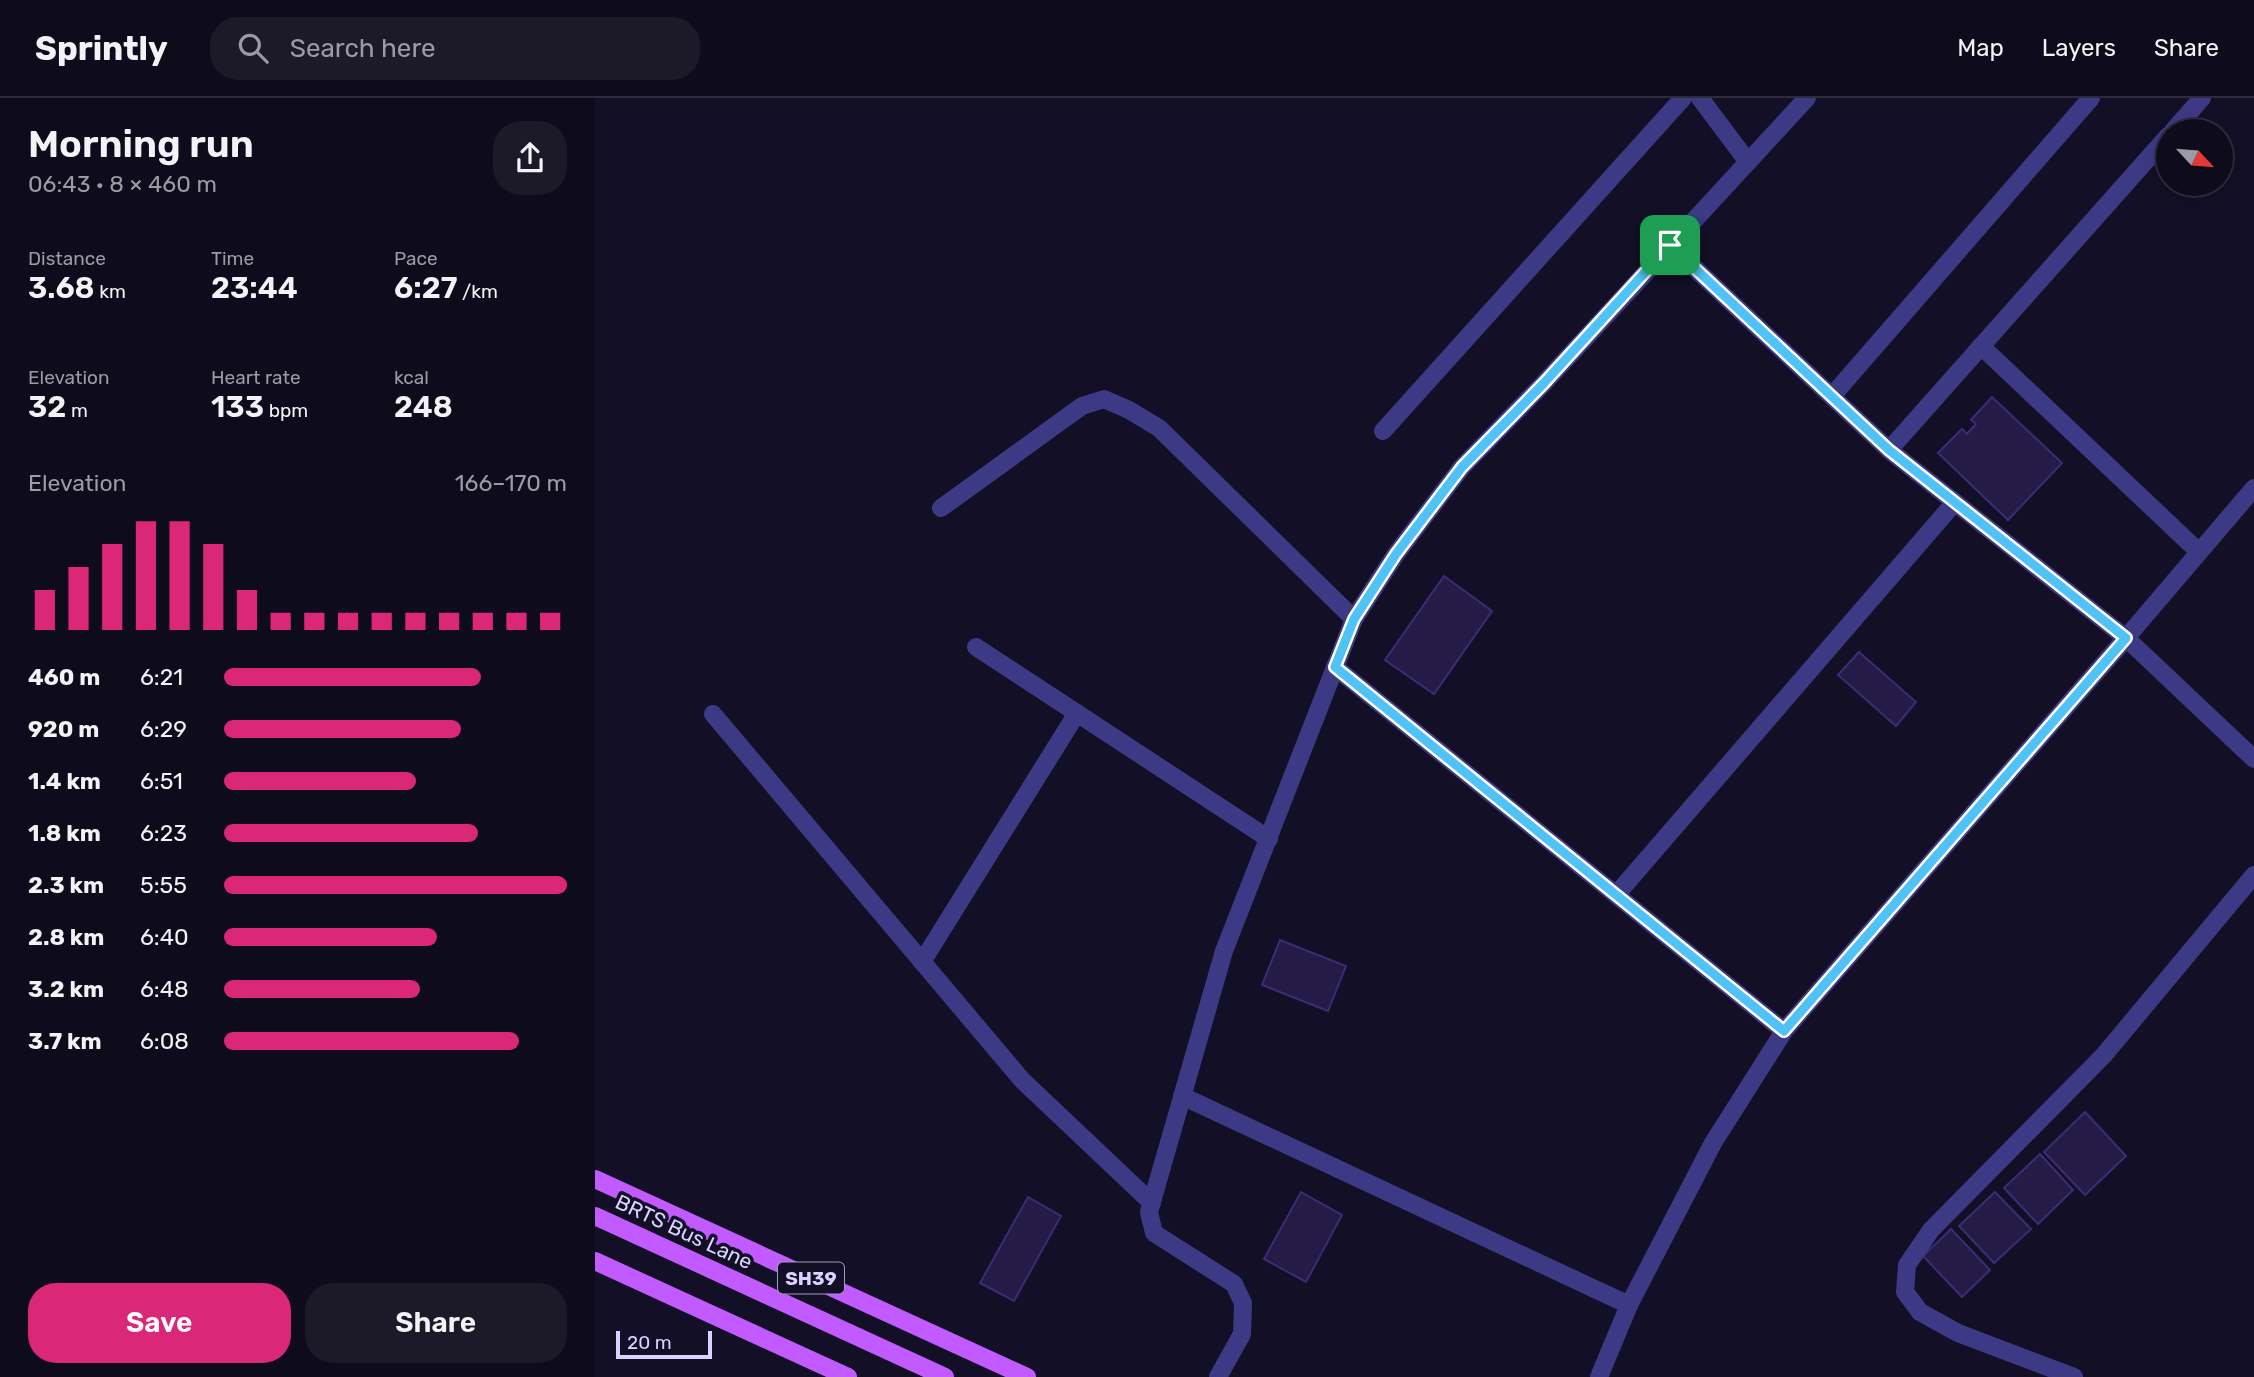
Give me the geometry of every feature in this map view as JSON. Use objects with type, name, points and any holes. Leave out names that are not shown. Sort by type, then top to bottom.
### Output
[{"type":"main road","name":"SH39","points":[[595,1178],[1027,1377]]},
{"type":"main road","name":"BRTS Bus Lane","points":[[595,1216],[945,1377]]},
{"type":"main road","points":[[595,1261],[848,1377]]},
{"type":"street","points":[[1383,431],[1683,98]]},
{"type":"street","points":[[1700,98],[1748,162]]},
{"type":"street","points":[[1218,1377],[1242,1334],[1243,1303],[1234,1284],[1154,1233],[1149,1212],[1224,951],[1354,619],[1396,554],[1462,467],[1544,383],[1807,98]]},
{"type":"street","points":[[1832,396],[2091,98]]},
{"type":"street","points":[[2184,119],[2202,98]]},
{"type":"street","points":[[1889,450],[2156,149]]},
{"type":"street","points":[[1670,245],[1889,450],[2126,638],[2254,759]]},
{"type":"street","points":[[1981,346],[2199,552]]},
{"type":"street","points":[[941,508],[1082,406],[1104,399],[1159,428],[1354,619]]},
{"type":"street","points":[[1599,1377],[1629,1305],[1713,1143],[1784,1031],[2254,488]]},
{"type":"street","points":[[1616,895],[1955,502]]},
{"type":"street","points":[[977,647],[1269,839]]},
{"type":"street","points":[[1335,667],[1784,1031]]},
{"type":"street","points":[[922,962],[1077,713]]},
{"type":"street","points":[[713,714],[1022,1080],[1152,1203]]},
{"type":"street","points":[[2074,1377],[1958,1333],[1920,1311],[1905,1292],[1907,1265],[1931,1230],[2103,1055],[2254,875]]},
{"type":"street","points":[[1182,1096],[1629,1305]]},
{"type":"building","points":[[1992,397],[2062,463],[2008,520],[1938,453],[1962,429],[1967,434],[1976,424],[1971,420]]},
{"type":"building","points":[[1444,576],[1492,611],[1434,694],[1385,660]]},
{"type":"building","points":[[1859,652],[1916,702],[1896,726],[1838,675]]},
{"type":"building","points":[[1280,940],[1346,966],[1328,1011],[1262,985]]},
{"type":"building","points":[[2085,1112],[2126,1156],[2085,1195],[2044,1152]]},
{"type":"building","points":[[2040,1154],[2073,1190],[2038,1224],[2004,1188]]},
{"type":"building","points":[[1301,1192],[1342,1215],[1306,1282],[1264,1259]]},
{"type":"building","points":[[1995,1192],[2031,1229],[1994,1263],[1959,1226]]},
{"type":"building","points":[[1028,1197],[1061,1216],[1014,1301],[980,1283]]},
{"type":"building","points":[[1951,1229],[1990,1270],[1962,1297],[1923,1256]]},
{"type":"route","points":[[1670,245],[1889,450],[2126,638],[1784,1031],[1335,667],[1354,619],[1396,554],[1462,467],[1544,383],[1670,245]]}]
